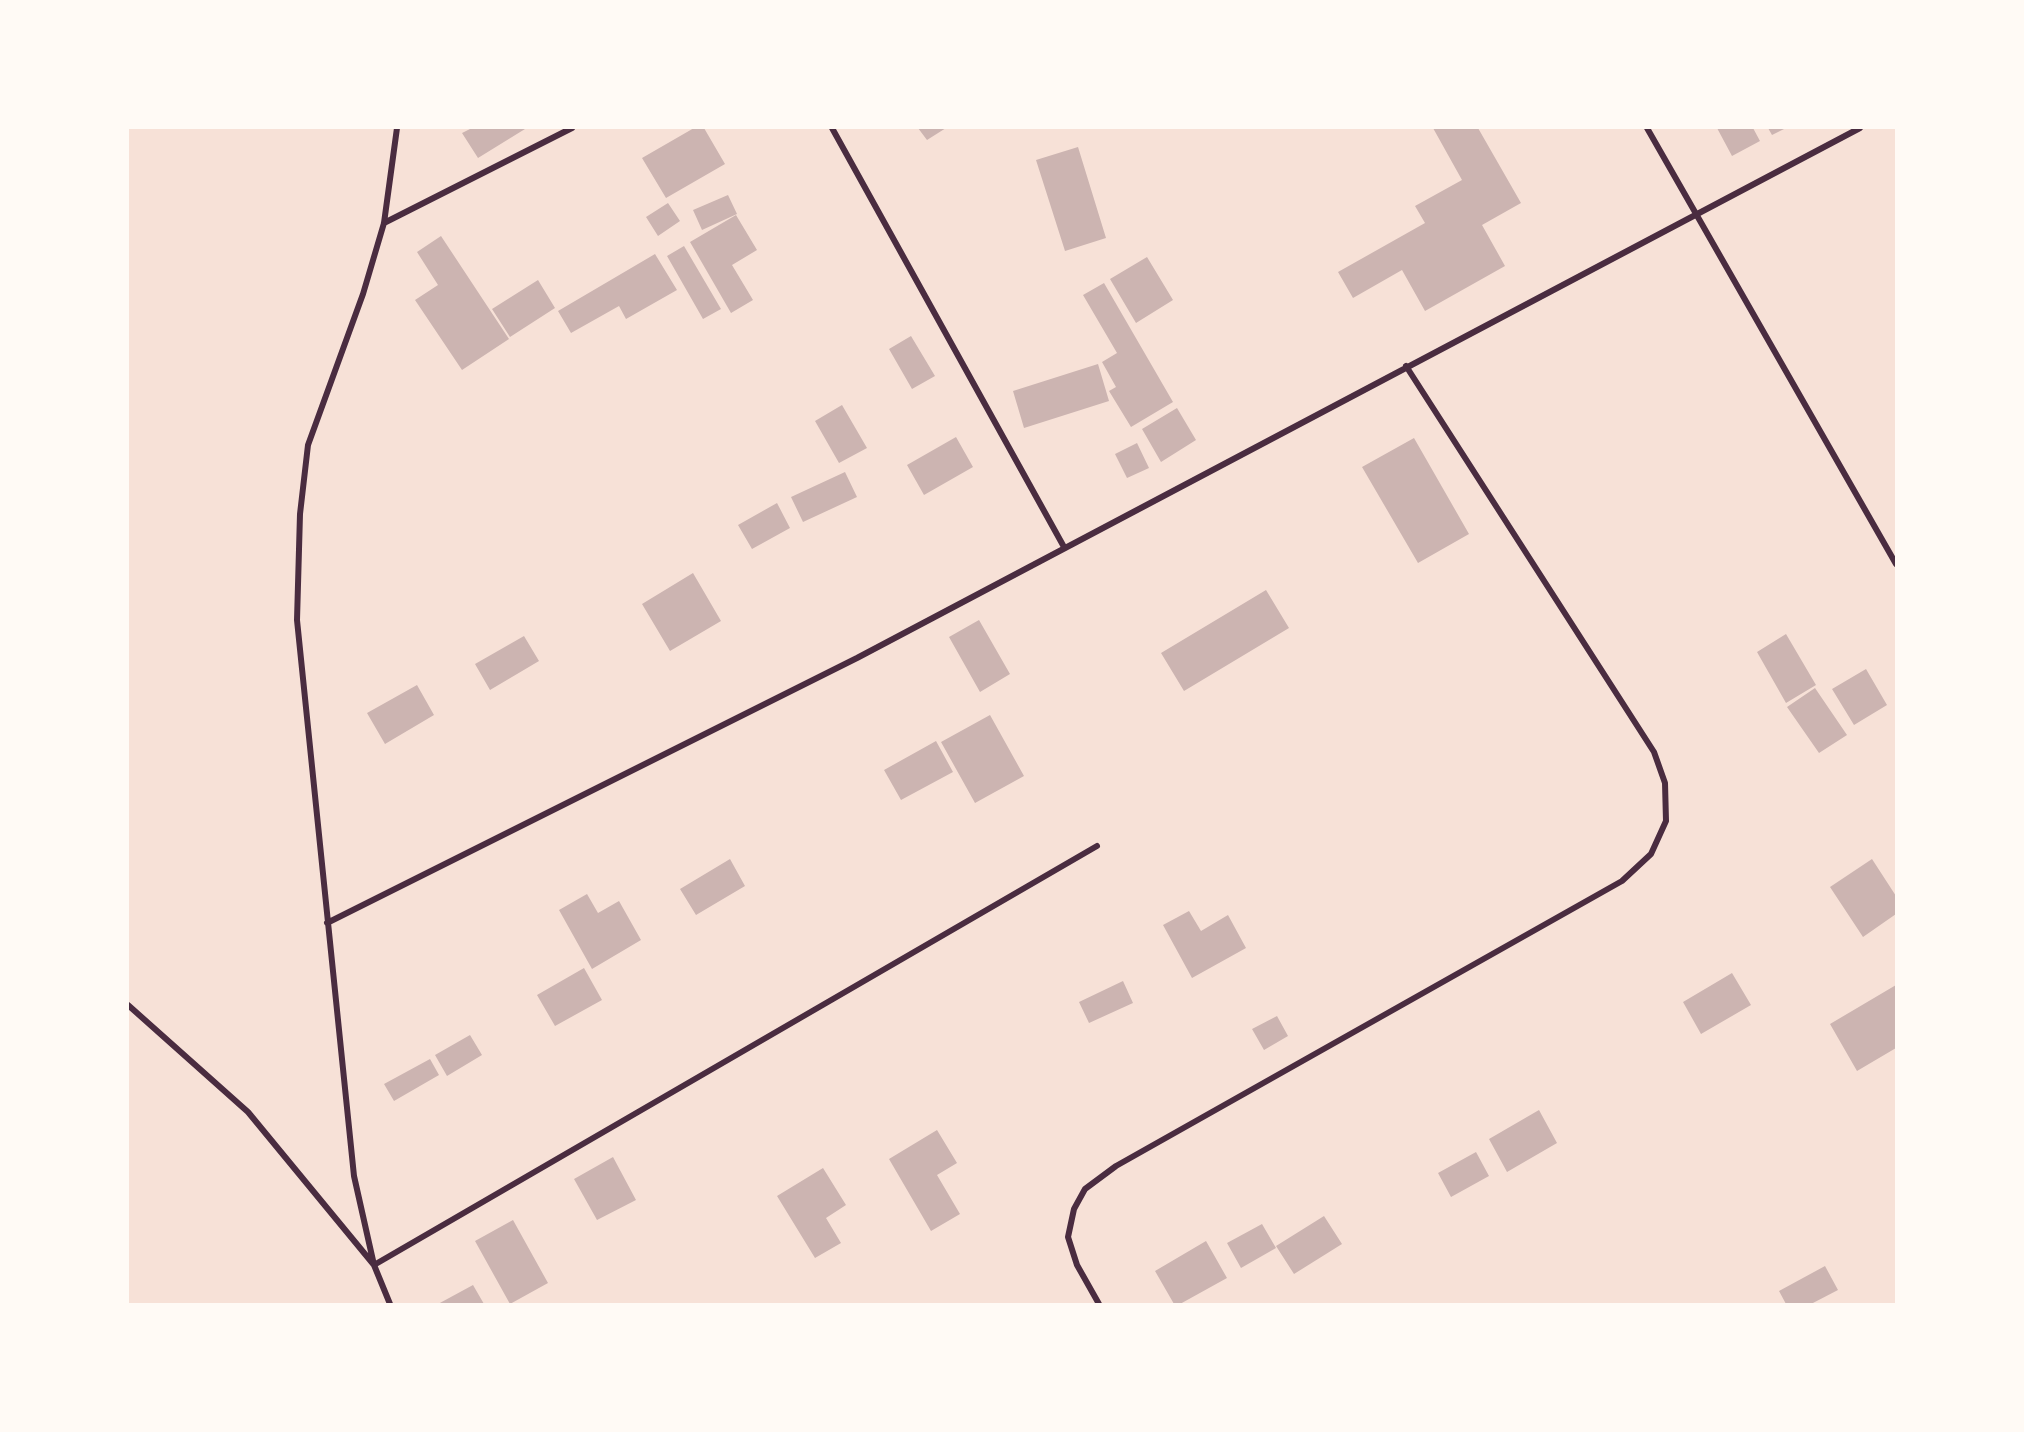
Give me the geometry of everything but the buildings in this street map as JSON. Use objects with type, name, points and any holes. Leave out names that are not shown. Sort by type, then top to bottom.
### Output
[{"type":"street","points":[[390,1305],[374,1265],[354,1176],[297,620],[300,514],[308,445],[363,294],[384,224],[397,128]]},
{"type":"street","points":[[384,224],[572,128]]},
{"type":"street","points":[[832,128],[1064,547]]},
{"type":"street","points":[[1647,128],[1896,564]]},
{"type":"street","points":[[327,923],[847,664],[1406,366],[1860,128]]},
{"type":"street","points":[[1099,1305],[1077,1265],[1068,1238],[1074,1209],[1085,1189],[1116,1166],[1622,881],[1651,855],[1666,821],[1665,783],[1654,752],[1406,366]]},
{"type":"street","points":[[374,1265],[1097,846]]},
{"type":"street","points":[[128,1005],[248,1112],[374,1265]]}]
